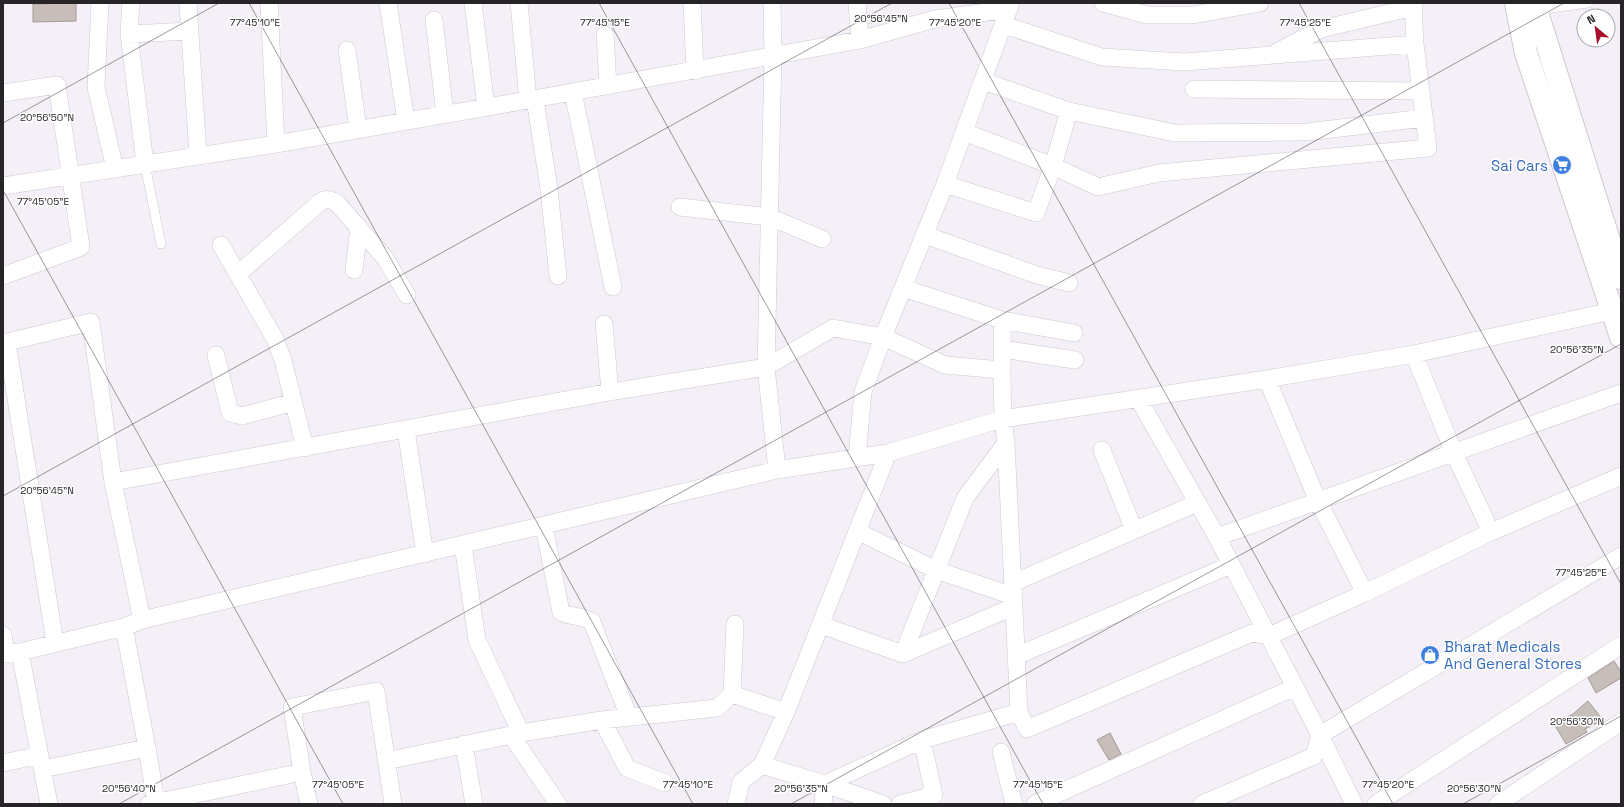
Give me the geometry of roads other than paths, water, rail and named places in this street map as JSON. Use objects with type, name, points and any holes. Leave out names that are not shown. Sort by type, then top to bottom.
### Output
[{"type":"street","points":[[100,3],[96,87],[114,169]]},
{"type":"street","points":[[131,3],[129,34],[145,164]]},
{"type":"street","points":[[188,3],[198,155]]},
{"type":"street","points":[[270,3],[276,144]]},
{"type":"street","points":[[388,3],[406,121]]},
{"type":"street","points":[[473,3],[486,107]]},
{"type":"street","points":[[519,3],[532,100],[549,189],[558,276]]},
{"type":"street","points":[[692,3],[695,71]]},
{"type":"street","points":[[772,3],[773,56],[766,367],[777,470]]},
{"type":"street","points":[[857,3],[860,40]]},
{"type":"street","points":[[1103,3],[1193,15],[1260,3]]},
{"type":"street","points":[[964,132],[1053,166],[1098,187],[1159,173],[1428,148],[1415,44],[1413,5],[1321,29],[1271,55]]},
{"type":"street","points":[[1526,7],[1621,278]]},
{"type":"street","points":[[1526,7],[1526,52],[1616,310],[1621,337]]},
{"type":"street","points":[[3,186],[276,144],[695,71],[860,40],[936,11],[1008,12],[1102,57],[1184,62],[1415,44]]},
{"type":"street","points":[[857,457],[862,392],[945,184],[1008,12]]},
{"type":"street","points":[[434,20],[445,114]]},
{"type":"street","points":[[129,34],[190,31]]},
{"type":"street","points":[[605,35],[608,86]]},
{"type":"street","points":[[348,50],[358,129]]},
{"type":"street","points":[[983,80],[1069,112],[1175,133],[1307,132],[1424,118]]},
{"type":"street","points":[[3,93],[57,85],[81,247],[3,276]]},
{"type":"street","points":[[1194,89],[1421,91]]},
{"type":"street","points":[[573,92],[613,288]]},
{"type":"street","points":[[945,184],[1036,213],[1053,166],[1069,112]]},
{"type":"street","points":[[238,274],[324,200],[331,199],[337,203],[359,227],[385,258],[407,295]]},
{"type":"street","points":[[680,207],[770,218],[822,239]]},
{"type":"street","points":[[354,270],[359,227]]},
{"type":"street","points":[[925,235],[1037,275],[1069,283]]},
{"type":"street","points":[[221,245],[275,339],[283,360],[306,448]]},
{"type":"street","points":[[903,288],[1002,320],[1074,333]]},
{"type":"street","points":[[10,653],[124,627],[142,620],[777,470],[888,453],[1002,419],[1267,379],[1414,354],[1616,310]]},
{"type":"street","points":[[1002,320],[1002,419],[1006,443],[1019,712],[1027,729],[1252,633],[1269,636],[1491,532],[1621,476]]},
{"type":"street","points":[[55,643],[5,343],[91,322],[114,482],[142,620]]},
{"type":"street","points":[[604,324],[610,392]]},
{"type":"street","points":[[114,482],[610,392],[766,367],[833,328],[883,337],[946,365],[1001,370]]},
{"type":"street","points":[[1002,349],[1075,360]]},
{"type":"street","points":[[1414,354],[1454,453],[1491,532]]},
{"type":"street","points":[[216,355],[230,413],[242,416],[294,402]]},
{"type":"street","points":[[1267,379],[1318,501],[1365,592]]},
{"type":"street","points":[[1218,537],[1621,393]]},
{"type":"street","points":[[1138,398],[1197,503],[1218,537],[1354,804]]},
{"type":"street","points":[[406,430],[425,554]]},
{"type":"street","points":[[903,654],[965,498],[1006,443]]},
{"type":"street","points":[[1102,450],[1134,530]]},
{"type":"street","points":[[736,804],[741,782],[762,765],[786,712],[888,453]]},
{"type":"street","points":[[821,625],[903,654],[1134,530],[1197,503]]},
{"type":"street","points":[[544,526],[561,612],[566,615],[586,618],[592,622],[629,717]]},
{"type":"street","points":[[857,531],[936,570],[1013,595]]},
{"type":"street","points":[[463,545],[477,640],[516,734],[558,804]]},
{"type":"street","points":[[1202,804],[1314,756],[1320,735],[1621,556]]},
{"type":"street","points":[[1016,656],[1231,565]]},
{"type":"street","points":[[386,761],[516,734],[602,720],[717,708],[732,694],[735,624]]},
{"type":"street","points":[[124,627],[147,748],[152,803],[302,772]]},
{"type":"street","points":[[3,634],[10,653],[41,762],[48,804]]},
{"type":"street","points":[[1376,804],[1621,645]]},
{"type":"street","points":[[1036,804],[1295,688]]},
{"type":"street","points":[[309,804],[302,772],[292,706],[376,691],[393,804]]},
{"type":"street","points":[[732,694],[786,712]]},
{"type":"street","points":[[825,784],[922,740],[1019,712]]},
{"type":"street","points":[[602,720],[627,768],[665,782]]},
{"type":"street","points":[[1498,804],[1621,722]]},
{"type":"street","points":[[900,804],[934,795],[922,740]]},
{"type":"street","points":[[464,744],[474,804]]},
{"type":"street","points":[[3,763],[41,762],[147,748]]},
{"type":"street","points":[[1001,752],[1014,804]]},
{"type":"street","points":[[762,765],[825,784],[883,804]]},
{"type":"street","points":[[823,804],[825,784]]},
{"type":"lane","points":[[1526,7],[1588,3]]},
{"type":"lane","points":[[145,164],[161,244]]},
{"type":"place","name":"Sai Cars","points":[[1562,165]]},
{"type":"place","name":"Bharat Medicals And General Stores","points":[[1430,655]]}]
